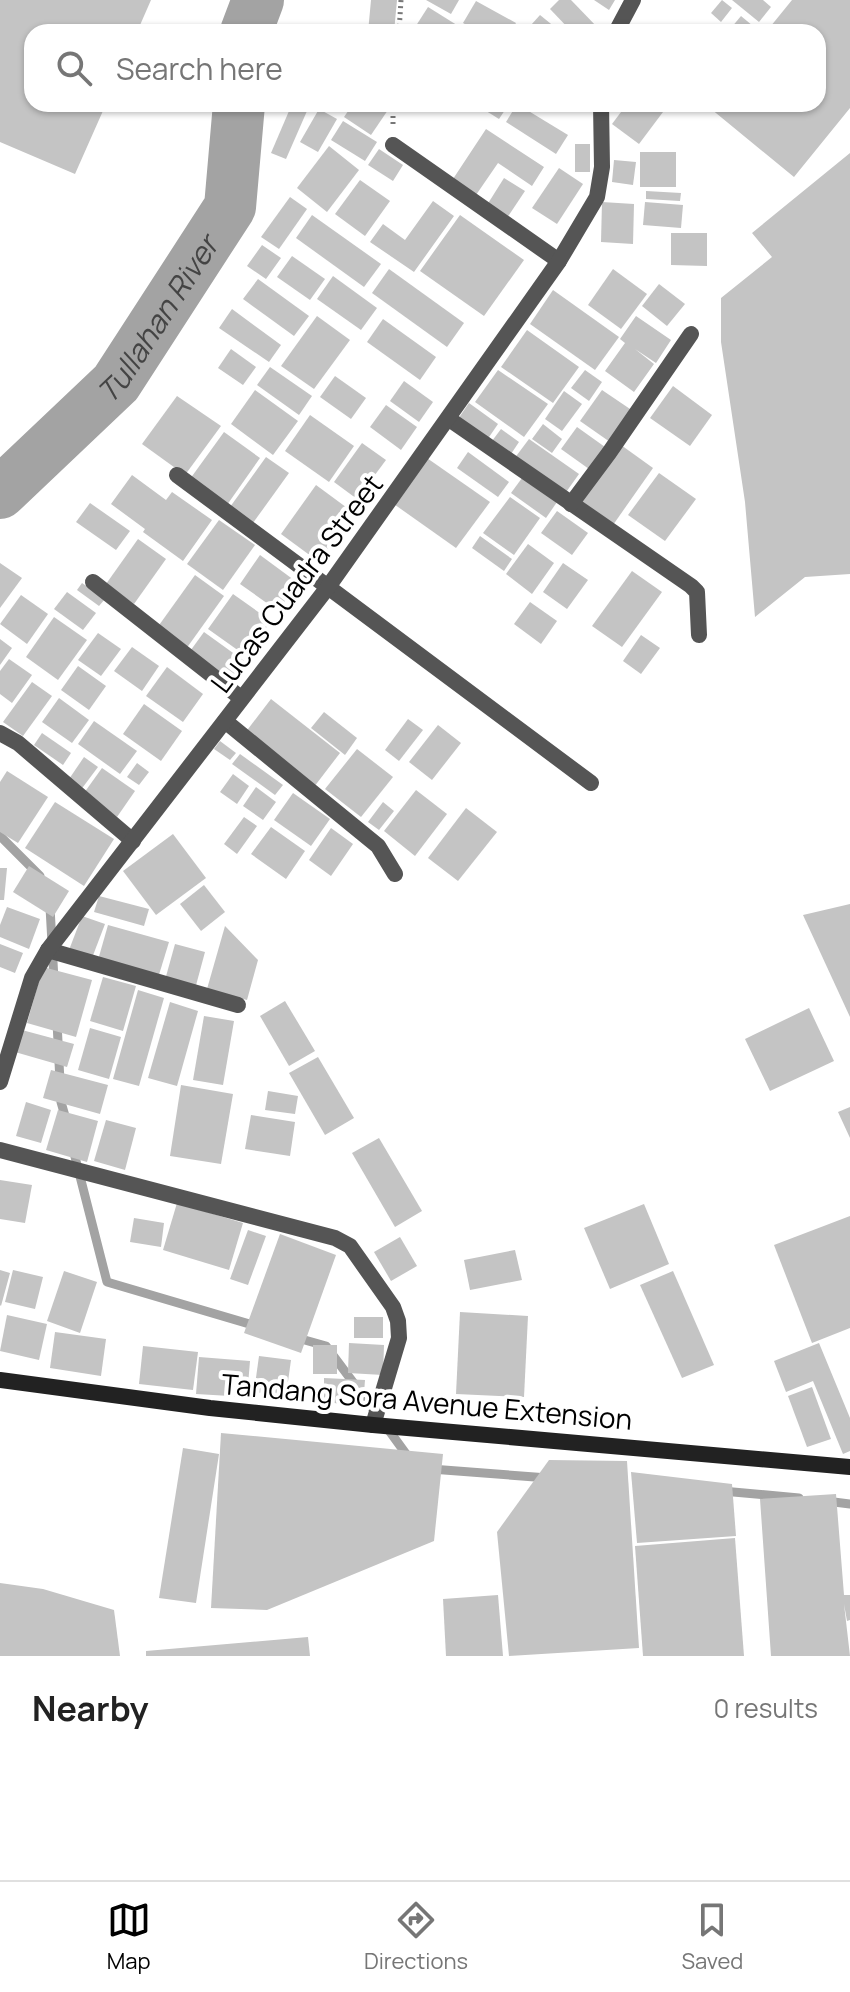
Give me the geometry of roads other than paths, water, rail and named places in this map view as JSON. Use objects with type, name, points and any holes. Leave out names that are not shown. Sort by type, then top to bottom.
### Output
[{"type":"main road","name":"Tandang Sora Avenue Extension","points":[[0,1380],[210,1408],[373,1425],[850,1467]]},
{"type":"street","points":[[620,24],[633,0]]},
{"type":"street","name":"Lucas Cuadra Street","points":[[0,1082],[32,978],[48,950],[328,587],[559,261],[597,197],[602,167],[601,112]]},
{"type":"street","points":[[393,145],[559,261]]},
{"type":"street","points":[[571,504],[691,334]]},
{"type":"street","points":[[449,419],[691,586],[697,592],[699,635]]},
{"type":"street","points":[[177,475],[591,783]]},
{"type":"street","points":[[93,582],[241,698]]},
{"type":"street","points":[[225,721],[378,846],[395,874]]},
{"type":"street","points":[[0,733],[18,743],[133,841]]},
{"type":"street","points":[[48,950],[238,1005]]},
{"type":"street","points":[[0,1150],[320,1234],[350,1246],[393,1307],[398,1321],[399,1338],[373,1425]]},
{"type":"waterway","name":"Tullahan River","points":[[249,24],[258,0]]},
{"type":"waterway","name":"Tullahan River","points":[[0,493],[116,383],[230,207],[238,112]]},
{"type":"waterway","points":[[0,836],[40,876]]},
{"type":"waterway","points":[[50,907],[54,980]]},
{"type":"waterway","points":[[57,1022],[61,1102],[67,1123]]},
{"type":"waterway","points":[[73,1149],[107,1282],[256,1326]]},
{"type":"waterway","points":[[294,1337],[326,1346],[376,1413]]},
{"type":"waterway","points":[[385,1425],[409,1458]]},
{"type":"waterway","points":[[431,1469],[548,1478]]},
{"type":"waterway","points":[[722,1491],[799,1498]]},
{"type":"waterway","points":[[826,1501],[850,1504]]}]
